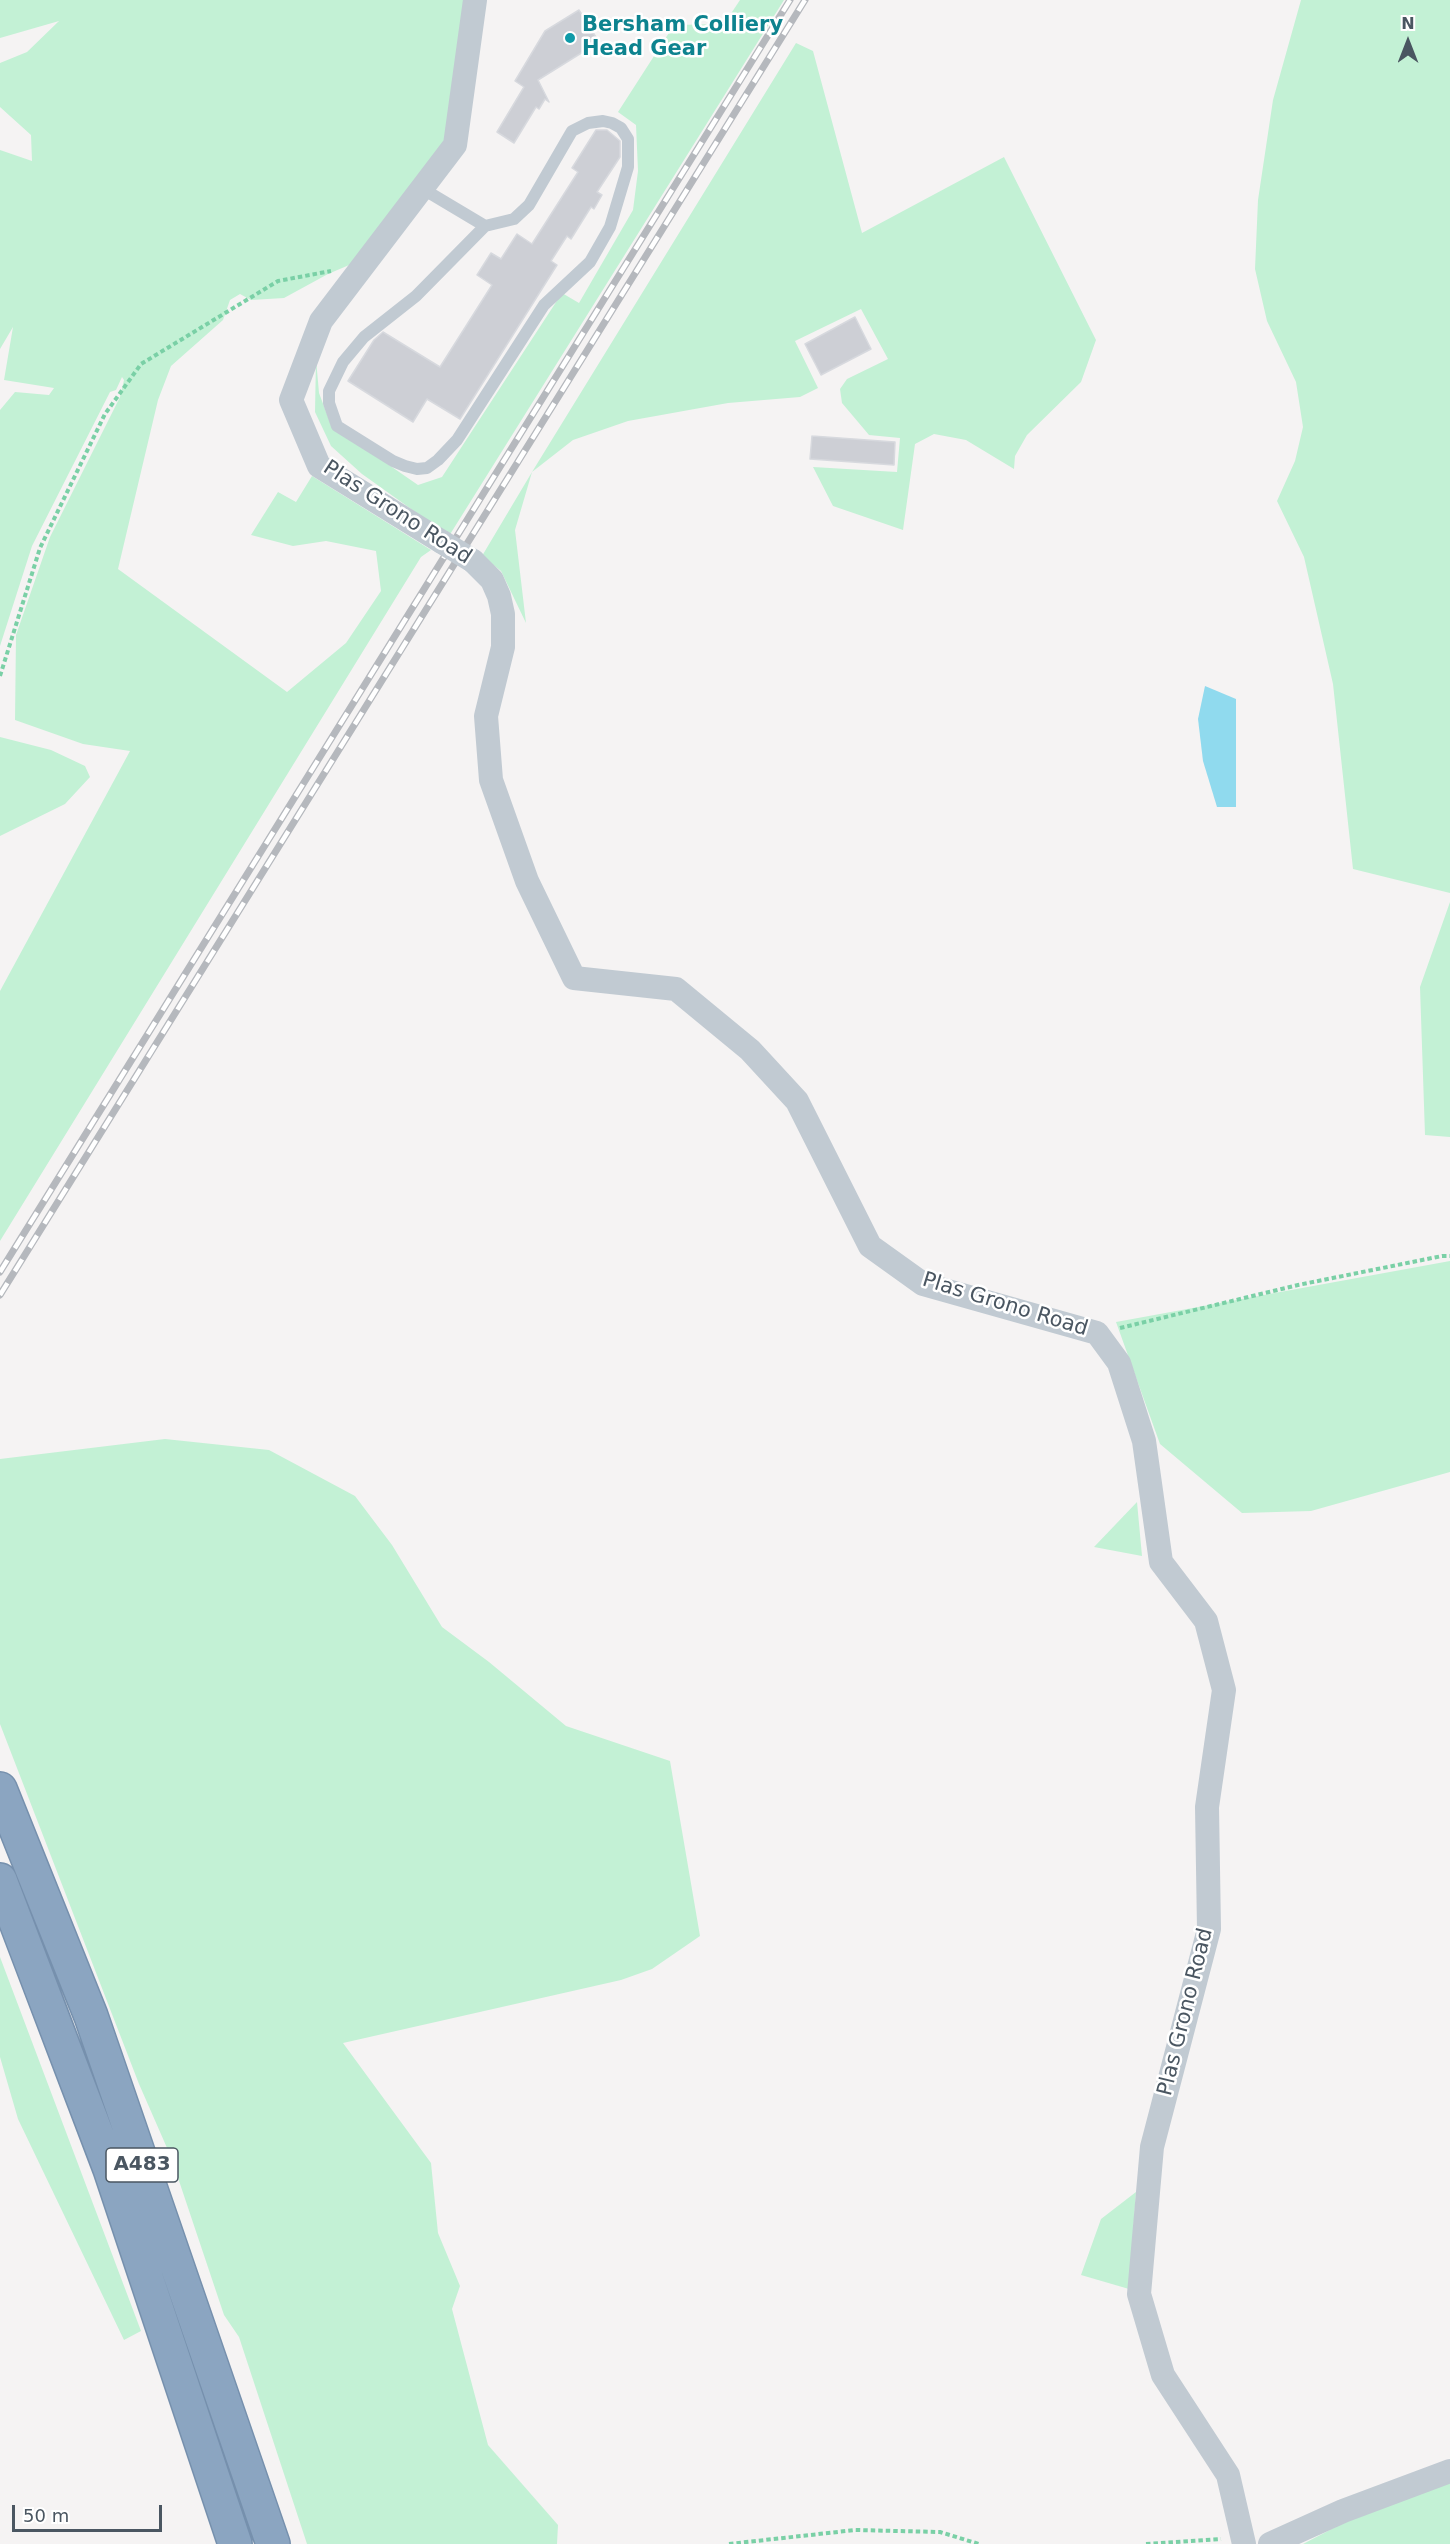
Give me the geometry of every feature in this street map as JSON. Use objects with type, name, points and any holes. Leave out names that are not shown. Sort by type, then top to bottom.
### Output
[{"type":"highway","name":"A483","points":[[0,1790],[91,2016],[273,2544]]},
{"type":"highway","name":"A483","points":[[0,1880],[110,2169],[235,2544]]},
{"type":"street","name":"Plas Grono Road","points":[[475,0],[455,145],[321,321],[291,400],[319,466],[473,561],[492,580],[503,614],[503,646],[486,716],[491,780],[527,881],[574,978],[676,989],[750,1050],[797,1101],[870,1246],[923,1284],[1097,1333],[1119,1364],[1144,1441],[1161,1562],[1206,1621],[1224,1690],[1207,1807],[1209,1929],[1152,2147],[1138,2294],[1163,2375],[1228,2475],[1243,2541]]},
{"type":"street","points":[[1270,2544],[1344,2511],[1450,2471]]},
{"type":"lane","points":[[423,189],[485,226],[514,219],[529,205],[572,131],[588,123],[603,121],[612,123],[621,129],[628,140],[628,167],[610,227],[590,261],[544,305],[457,440],[427,468],[417,469],[405,466],[337,426],[329,404],[329,391],[343,362],[364,337],[416,296],[485,226]]},
{"type":"path","points":[[0,676],[40,548],[105,414],[141,364],[278,281],[364,265]]},
{"type":"path","points":[[1097,1333],[1298,1285],[1450,1256]]},
{"type":"path","points":[[729,2544],[855,2530],[940,2532],[979,2544]]},
{"type":"path","points":[[1146,2544],[1243,2541]]},
{"type":"green space","points":[[0,0],[466,0],[447,142],[361,260],[328,274],[284,298],[251,300],[240,294],[230,300],[223,320],[171,366],[158,400],[118,569],[287,692],[346,643],[381,591],[376,551],[326,541],[293,546],[251,535],[278,492],[296,502],[312,476],[431,550],[421,557],[0,1241],[0,991],[130,751],[83,744],[15,720],[16,635],[50,537],[120,397],[124,380],[122,377],[116,390],[110,392],[32,546],[0,646],[0,410],[15,392],[49,395],[54,388],[4,380],[13,327],[0,349],[0,150],[32,161],[31,135],[0,107],[0,63],[27,52],[59,21],[0,38]]},
{"type":"green space","points":[[740,0],[784,0],[449,536],[362,474],[331,446],[315,412],[316,359],[319,393],[331,425],[418,485],[442,477],[562,293],[579,303],[633,210],[638,171],[636,125],[618,112],[674,25],[724,24]]},
{"type":"green space","points":[[1301,0],[1450,0],[1450,893],[1353,869],[1333,684],[1304,557],[1277,501],[1295,461],[1303,427],[1296,382],[1267,321],[1255,269],[1258,200],[1273,100]]},
{"type":"green space","points":[[796,43],[813,51],[862,233],[1004,157],[1096,340],[1081,382],[1027,435],[1015,456],[1014,469],[966,440],[934,434],[915,444],[903,530],[833,506],[813,467],[897,472],[900,438],[869,435],[842,403],[840,389],[847,379],[888,359],[861,309],[795,341],[818,388],[800,397],[728,403],[628,421],[573,440],[532,472]]},
{"type":"green space","points":[[532,472],[515,530],[526,623],[501,571],[482,556]]},
{"type":"green space","points":[[0,737],[51,750],[85,766],[90,777],[65,804],[0,836]]},
{"type":"green space","points":[[1450,902],[1450,1137],[1425,1135],[1420,987]]},
{"type":"green space","points":[[1450,1261],[1450,1472],[1311,1511],[1242,1513],[1160,1444],[1116,1322]]},
{"type":"green space","points":[[165,1439],[269,1450],[355,1496],[392,1545],[442,1627],[489,1662],[566,1726],[670,1761],[700,1936],[652,1969],[621,1980],[343,2043],[431,2163],[438,2233],[460,2286],[452,2309],[488,2445],[558,2525],[557,2544],[307,2544],[239,2337],[224,2315],[171,2157],[139,2084],[0,1724],[0,1459]]},
{"type":"green space","points":[[1137,1502],[1142,1556],[1094,1547]]},
{"type":"green space","points":[[0,1957],[141,2331],[124,2340],[18,2119],[0,2057]]},
{"type":"green space","points":[[1136,2192],[1129,2289],[1081,2275],[1101,2219]]},
{"type":"green space","points":[[1450,2483],[1450,2544],[1303,2544],[1347,2521]]},
{"type":"water","points":[[1205,686],[1236,699],[1236,807],[1217,807],[1203,761],[1198,719]]},
{"type":"building","points":[[579,10],[599,42],[538,80],[549,102],[545,99],[539,109],[536,107],[514,143],[497,132],[524,87],[515,81],[545,31]]},
{"type":"building","points":[[596,130],[607,130],[620,141],[620,157],[597,192],[602,195],[594,209],[591,207],[571,239],[567,236],[551,261],[557,265],[460,419],[427,399],[413,422],[348,381],[374,340],[383,332],[440,367],[492,285],[477,275],[491,253],[501,259],[517,234],[532,244],[578,172],[572,168]]},
{"type":"building","points":[[855,317],[871,349],[821,375],[805,344]]},
{"type":"building","points":[[812,436],[895,442],[894,465],[810,459]]},
{"type":"railway","points":[[0,1272],[790,0]]},
{"type":"railway","points":[[0,1295],[805,0]]},
{"type":"place","name":"Bersham Colliery Head Gear","points":[[570,38]]}]
